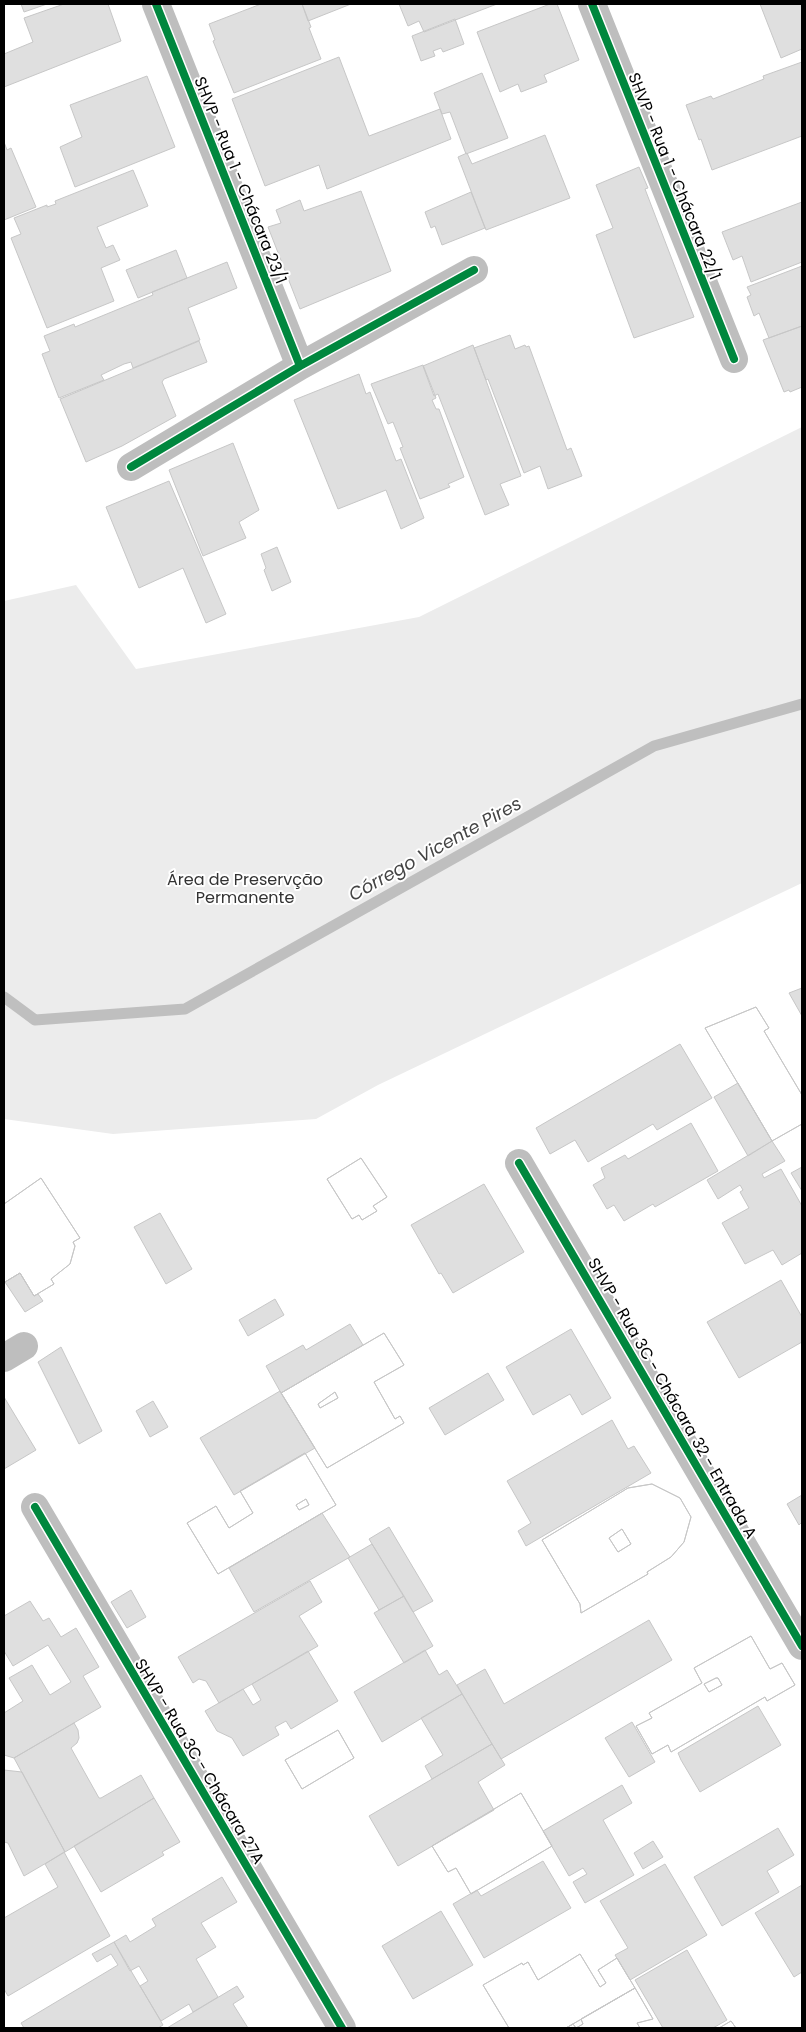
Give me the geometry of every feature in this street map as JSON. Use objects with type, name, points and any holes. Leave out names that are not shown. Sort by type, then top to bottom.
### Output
[{"type":"street","name":"SHVP - Rua 1 - Chácara 23/1","points":[[156,4],[300,366]]},
{"type":"street","name":"SHVP - Rua 1 - Chácara 22/1","points":[[592,4],[734,359]]},
{"type":"street","points":[[131,467],[300,366],[474,270]]},
{"type":"street","name":"SHVP - Rua 3C - Chácara 32 - Entrada A","points":[[519,1163],[802,1646]]},
{"type":"street","name":"SHVP - Rua 3C - Chácara 27A","points":[[35,1507],[342,2028]]},
{"type":"green space","name":"Área de Preservção Permanente","points":[[802,427],[802,883],[378,1085],[316,1119],[113,1134],[4,1119],[4,601],[76,585],[136,669],[419,617]]},
{"type":"building","points":[[21,4],[47,4],[24,12]]},
{"type":"building","points":[[64,4],[108,4],[121,41],[4,87],[4,54],[33,42],[24,18]]},
{"type":"building","points":[[261,4],[302,4],[321,59],[234,93],[213,41],[215,40],[209,24]]},
{"type":"building","points":[[302,4],[351,4],[308,21]]},
{"type":"building","points":[[399,4],[497,4],[424,32],[419,21],[408,26]]},
{"type":"building","points":[[550,4],[557,4],[579,60],[544,75],[547,82],[521,92],[518,84],[500,92],[477,32]]},
{"type":"building","points":[[760,4],[802,4],[802,49],[781,58]]},
{"type":"building","points":[[455,19],[464,44],[443,52],[441,48],[433,51],[435,56],[421,61],[412,36]]},
{"type":"building","points":[[339,57],[369,136],[440,109],[451,139],[327,189],[319,165],[265,186],[232,99]]},
{"type":"building","points":[[802,62],[802,136],[712,170],[686,105],[711,96],[713,99],[764,79],[763,76]]},
{"type":"building","points":[[482,73],[508,138],[466,154],[450,112],[442,114],[434,93]]},
{"type":"building","points":[[147,76],[175,147],[75,187],[60,147],[82,137],[70,105]]},
{"type":"building","points":[[545,135],[570,198],[486,230],[458,157],[467,153],[472,164]]},
{"type":"building","points":[[4,142],[7,150],[11,148],[36,207],[4,220]]},
{"type":"building","points":[[639,167],[648,188],[645,189],[694,317],[634,338],[596,235],[613,228],[596,185]]},
{"type":"building","points":[[133,170],[148,206],[97,227],[106,248],[113,245],[120,260],[101,268],[114,301],[47,328],[11,238],[21,234],[14,218],[47,205],[47,207],[56,204],[55,201]]},
{"type":"building","points":[[361,191],[391,271],[300,309],[268,227],[281,223],[276,210],[300,200],[304,211]]},
{"type":"building","points":[[471,192],[485,228],[442,245],[435,226],[431,228],[425,212]]},
{"type":"building","points":[[802,202],[802,262],[751,282],[742,256],[733,260],[722,232]]},
{"type":"building","points":[[176,250],[187,278],[138,298],[126,270]]},
{"type":"building","points":[[227,262],[237,288],[188,308],[200,340],[133,368],[131,362],[124,364],[101,375],[104,380],[59,398],[42,354],[50,351],[44,336],[74,324],[75,327],[153,295],[152,292]]},
{"type":"building","points":[[802,266],[802,326],[769,338],[759,313],[754,316],[747,297],[751,295],[747,287]]},
{"type":"building","points":[[802,326],[802,387],[790,392],[789,390],[784,392],[763,340]]},
{"type":"building","points":[[510,335],[515,349],[525,345],[526,347],[529,346],[567,450],[571,448],[582,476],[548,489],[540,466],[524,473],[474,348]]},
{"type":"building","points":[[199,341],[207,362],[164,379],[162,382],[176,416],[122,446],[86,462],[60,399]]},
{"type":"building","points":[[473,345],[521,476],[500,484],[509,505],[485,515],[438,394],[434,396],[423,366]]},
{"type":"building","points":[[423,365],[436,398],[432,400],[436,409],[439,409],[464,477],[448,484],[450,487],[420,499],[400,448],[403,447],[393,422],[388,424],[371,384]]},
{"type":"building","points":[[359,374],[366,394],[370,392],[396,461],[401,459],[424,518],[401,529],[386,490],[338,509],[294,400]]},
{"type":"building","points":[[233,443],[259,510],[239,522],[246,538],[203,556],[169,470]]},
{"type":"building","points":[[169,481],[226,614],[206,623],[183,568],[139,588],[106,507]]},
{"type":"building","points":[[277,547],[291,582],[272,591],[264,570],[266,568],[261,554]]},
{"type":"building","points":[[802,988],[802,1016],[789,993]]},
{"type":"building","points":[[756,1007],[769,1028],[764,1031],[802,1095],[802,1124],[772,1141],[705,1028]]},
{"type":"building","points":[[756,1007],[769,1028],[764,1031],[802,1095],[802,1124],[772,1141],[705,1028]]},
{"type":"building","points":[[680,1044],[712,1098],[657,1130],[653,1124],[588,1162],[575,1140],[550,1154],[536,1128]]},
{"type":"building","points":[[738,1083],[772,1141],[748,1156],[714,1097]]},
{"type":"building","points":[[691,1123],[718,1171],[655,1207],[653,1204],[624,1221],[614,1205],[607,1209],[593,1185],[605,1178],[601,1168],[625,1155],[628,1159]]},
{"type":"building","points":[[772,1141],[785,1161],[762,1174],[764,1178],[781,1169],[802,1206],[802,1253],[782,1265],[773,1250],[745,1264],[722,1223],[749,1208],[740,1192],[743,1190],[740,1185],[718,1199],[707,1180]]},
{"type":"building","points":[[361,1158],[387,1197],[373,1206],[377,1211],[362,1220],[359,1215],[352,1219],[327,1179]]},
{"type":"building","points":[[361,1158],[387,1197],[373,1206],[377,1211],[362,1220],[359,1215],[352,1219],[327,1179]]},
{"type":"building","points":[[802,1167],[802,1191],[791,1173]]},
{"type":"building","points":[[41,1178],[80,1238],[73,1242],[75,1246],[70,1264],[51,1279],[54,1284],[34,1296],[20,1273],[5,1282],[4,1280],[4,1204]]},
{"type":"building","points":[[41,1178],[80,1238],[73,1242],[75,1246],[70,1264],[51,1279],[54,1284],[34,1296],[20,1273],[5,1282],[4,1280],[4,1204]]},
{"type":"building","points":[[484,1184],[524,1252],[453,1293],[441,1273],[439,1274],[411,1225]]},
{"type":"building","points":[[160,1213],[192,1269],[166,1284],[134,1227]]},
{"type":"building","points":[[20,1273],[34,1296],[38,1294],[43,1301],[25,1312],[5,1282]]},
{"type":"building","points":[[781,1280],[802,1317],[802,1342],[739,1378],[707,1322]]},
{"type":"building","points":[[275,1299],[284,1315],[248,1336],[239,1320]]},
{"type":"building","points":[[350,1324],[363,1345],[281,1393],[266,1366],[303,1345],[306,1350]]},
{"type":"building","points":[[571,1329],[611,1398],[582,1415],[570,1394],[533,1415],[506,1367]]},
{"type":"building","points":[[384,1333],[404,1365],[374,1382],[395,1419],[400,1416],[404,1423],[327,1468],[281,1393]],"holes":[[[335,1392],[338,1398],[320,1408],[318,1404]]]},
{"type":"building","points":[[384,1333],[404,1365],[374,1382],[395,1419],[400,1416],[404,1423],[327,1468],[281,1393]],"holes":[[[335,1392],[338,1398],[320,1408],[318,1404]]]},
{"type":"building","points":[[61,1347],[102,1431],[79,1444],[38,1362]]},
{"type":"building","points":[[488,1373],[504,1400],[445,1435],[429,1408]]},
{"type":"building","points":[[280,1391],[315,1448],[234,1495],[200,1438]]},
{"type":"building","points":[[4,1397],[36,1450],[4,1469]]},
{"type":"building","points":[[153,1401],[168,1427],[150,1437],[136,1411]]},
{"type":"building","points":[[612,1420],[628,1449],[634,1446],[651,1473],[526,1546],[518,1531],[531,1523],[507,1481]]},
{"type":"building","points":[[305,1453],[336,1505],[218,1574],[187,1523],[216,1506],[229,1528],[253,1513],[240,1491]],"holes":[[[306,1499],[309,1505],[299,1510],[296,1505]]]},
{"type":"building","points":[[305,1453],[336,1505],[218,1574],[187,1523],[216,1506],[229,1528],[253,1513],[240,1491]],"holes":[[[306,1499],[309,1505],[299,1510],[296,1505]]]},
{"type":"building","points":[[652,1484],[680,1498],[691,1517],[684,1542],[671,1557],[647,1572],[648,1574],[581,1613],[580,1604],[542,1540],[628,1488]],"holes":[[[622,1529],[631,1544],[618,1552],[609,1538]]]},
{"type":"building","points":[[652,1484],[680,1498],[691,1517],[684,1542],[671,1557],[647,1572],[648,1574],[581,1613],[580,1604],[542,1540],[628,1488]],"holes":[[[622,1529],[631,1544],[618,1552],[609,1538]]]},
{"type":"building","points":[[802,1495],[802,1522],[799,1525],[787,1504]]},
{"type":"building","points":[[322,1513],[350,1557],[254,1612],[229,1568]]},
{"type":"building","points":[[389,1527],[433,1601],[413,1612],[369,1539]]},
{"type":"building","points":[[372,1544],[404,1596],[379,1610],[348,1558]]},
{"type":"building","points":[[310,1581],[322,1602],[299,1616],[318,1646],[219,1703],[206,1681],[199,1679],[193,1683],[178,1657]]},
{"type":"building","points":[[131,1590],[146,1617],[127,1628],[111,1602]]},
{"type":"building","points":[[404,1596],[433,1646],[404,1663],[374,1613]]},
{"type":"building","points":[[30,1601],[43,1621],[49,1618],[61,1637],[76,1628],[99,1667],[83,1676],[101,1707],[14,1758],[4,1755],[4,1713],[23,1701],[9,1678],[32,1665],[50,1695],[71,1682],[48,1645],[13,1666],[4,1651],[4,1616]]},
{"type":"building","points":[[649,1620],[672,1660],[501,1759],[457,1685],[485,1669],[504,1704]]},
{"type":"building","points":[[751,1636],[770,1669],[782,1663],[795,1685],[767,1701],[765,1697],[671,1752],[668,1745],[652,1754],[636,1726],[652,1718],[649,1713],[702,1683],[694,1668]],"holes":[[[718,1678],[722,1685],[709,1692],[704,1684]]]},
{"type":"building","points":[[751,1636],[770,1669],[782,1663],[795,1685],[767,1701],[765,1697],[671,1752],[668,1745],[652,1754],[636,1726],[652,1718],[649,1713],[702,1683],[694,1668]],"holes":[[[718,1678],[722,1685],[709,1692],[704,1684]]]},
{"type":"building","points":[[425,1650],[439,1675],[447,1670],[462,1694],[382,1742],[354,1692]]},
{"type":"building","points":[[308,1651],[338,1701],[291,1729],[286,1721],[275,1727],[279,1735],[243,1756],[232,1738],[217,1731],[205,1711],[243,1689],[253,1705],[261,1700],[252,1684]]},
{"type":"building","points":[[462,1694],[492,1744],[432,1779],[425,1766],[443,1755],[421,1718]]},
{"type":"building","points":[[758,1706],[781,1745],[700,1792],[678,1753]]},
{"type":"building","points":[[632,1722],[655,1762],[629,1777],[605,1738]]},
{"type":"building","points":[[74,1723],[78,1730],[79,1738],[77,1743],[71,1748],[99,1798],[141,1775],[154,1798],[65,1852],[14,1758]]},
{"type":"building","points":[[338,1730],[354,1758],[302,1789],[285,1760]]},
{"type":"building","points":[[338,1730],[354,1758],[302,1789],[285,1760]]},
{"type":"building","points":[[492,1744],[505,1765],[478,1782],[494,1810],[398,1866],[369,1816]]},
{"type":"building","points":[[4,1770],[22,1772],[65,1852],[24,1876],[8,1843],[4,1842]]},
{"type":"building","points":[[622,1785],[632,1803],[603,1820],[634,1875],[585,1903],[573,1882],[587,1874],[583,1868],[569,1876],[543,1831]]},
{"type":"building","points":[[521,1793],[552,1846],[471,1894],[456,1868],[448,1872],[432,1846]]},
{"type":"building","points":[[521,1793],[552,1846],[471,1894],[456,1868],[448,1872],[432,1846]]},
{"type":"building","points":[[154,1798],[180,1842],[162,1852],[164,1855],[101,1892],[74,1846]]},
{"type":"building","points":[[778,1828],[794,1855],[767,1871],[779,1892],[722,1926],[694,1877]]},
{"type":"building","points":[[653,1841],[663,1857],[643,1869],[634,1853]]},
{"type":"building","points":[[64,1852],[110,1936],[8,1996],[4,1989],[4,1918],[58,1887],[45,1864]]},
{"type":"building","points":[[543,1861],[571,1908],[484,1958],[453,1904],[477,1890],[481,1896]]},
{"type":"building","points":[[665,1864],[707,1935],[630,1980],[615,1955],[628,1948],[600,1901]]},
{"type":"building","points":[[222,1877],[237,1902],[201,1923],[216,1947],[196,1959],[218,1997],[193,2012],[189,2004],[161,2021],[140,1986],[148,1981],[139,1966],[130,1971],[114,1942],[126,1935],[130,1942],[156,1926],[152,1919]]},
{"type":"building","points":[[802,1885],[802,1972],[794,1977],[755,1913]]},
{"type":"building","points":[[441,1911],[473,1965],[413,1999],[382,1946]]},
{"type":"building","points":[[114,1942],[163,2025],[158,2028],[24,2028],[21,2023],[118,1965],[111,1954],[97,1962],[92,1954]]},
{"type":"building","points":[[687,1950],[727,2020],[713,2028],[663,2028],[635,1980]]},
{"type":"building","points":[[580,1954],[600,1987],[606,1983],[598,1970],[617,1958],[635,1988],[566,2028],[509,2028],[483,1985],[522,1963],[523,1965],[528,1962],[538,1980]]},
{"type":"building","points":[[580,1954],[600,1987],[606,1983],[598,1970],[617,1958],[635,1988],[566,2028],[509,2028],[483,1985],[522,1963],[523,1965],[528,1962],[538,1980]]},
{"type":"building","points":[[237,1986],[244,1997],[233,2004],[248,2028],[167,2028]]},
{"type":"building","points":[[635,1988],[653,2019],[637,2023],[640,2028],[576,2028],[583,2024],[581,2019]]},
{"type":"building","points":[[635,1988],[653,2019],[637,2023],[640,2028],[576,2028],[583,2024],[581,2019]]},
{"type":"building","points":[[731,2021],[736,2028],[719,2028]]},
{"type":"building","points":[[731,2021],[736,2028],[719,2028]]},
{"type":"building","points":[[573,2024],[576,2028],[566,2028]]},
{"type":"building","points":[[573,2024],[576,2028],[566,2028]]},
{"type":"waterway","name":"Córrego Vicente Pires","points":[[4,997],[35,1020],[185,1009],[654,746],[802,704]]},
{"type":"cycle path","points":[[156,4],[300,366]]},
{"type":"cycle path","points":[[592,4],[734,359]]},
{"type":"cycle path","points":[[131,467],[300,366],[474,270]]},
{"type":"cycle path","points":[[519,1163],[802,1646]]},
{"type":"cycle path","points":[[35,1507],[342,2028]]}]
